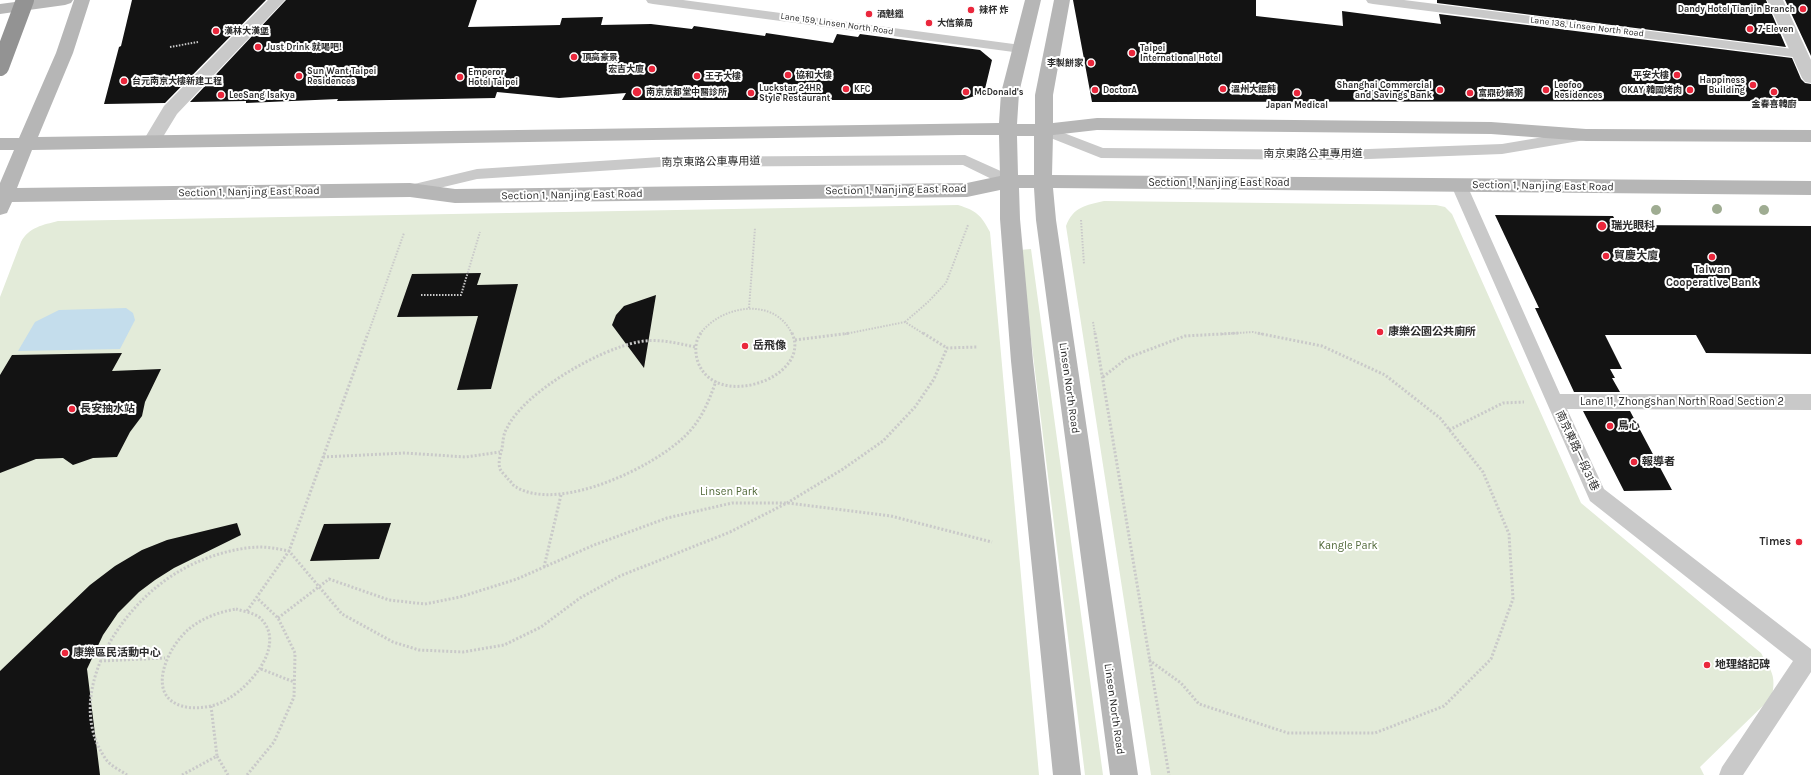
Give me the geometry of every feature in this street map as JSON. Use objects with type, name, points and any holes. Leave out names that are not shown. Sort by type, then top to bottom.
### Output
[{"type":"highway","points":[[0,67],[24,0]]},
{"type":"main road","points":[[0,9],[65,0]]},
{"type":"main road","points":[[2,200],[73,32],[82,0]]},
{"type":"main road","points":[[1033,0],[1010,93],[1008,129],[1010,219],[1022,361],[1067,775]]},
{"type":"main road","name":"Linsen North Road","points":[[1062,0],[1044,95],[1043,181],[1049,247],[1124,775]]},
{"type":"main road","points":[[0,144],[1008,129],[1043,130],[1097,124],[1492,128],[1586,135],[1811,136]]},
{"type":"main road","name":"Section 1, Nanjing East Road","points":[[2,200],[410,190],[455,196],[967,190],[1009,181],[1811,188]]},
{"type":"street","points":[[152,141],[170,110],[276,0]]},
{"type":"street","points":[[1775,0],[1811,78]]},
{"type":"lane","name":"Lane 159, Linsen North Road","points":[[653,0],[1021,49]]},
{"type":"lane","name":"Lane 138, Linsen North Road","points":[[1373,0],[1801,54]]},
{"type":"lane","name":"南京東路公車專用道","points":[[1043,130],[1101,153],[1319,155],[1502,149],[1586,135]]},
{"type":"lane","name":"南京東路公車專用道","points":[[410,190],[477,174],[661,162],[965,160],[1009,181]]},
{"type":"lane","name":"南京東路一段31巷","points":[[1459,185],[1597,495],[1809,659]]},
{"type":"lane","name":"Lane 11, Zhongshan North Road Section 2","points":[[1554,401],[1811,402]]},
{"type":"lane","points":[[1730,775],[1809,659]]},
{"type":"path","points":[[1081,220],[1085,266]]},
{"type":"path","points":[[795,340],[834,336],[905,322],[928,302],[946,283],[968,225]]},
{"type":"path","points":[[749,308],[755,228]]},
{"type":"path","points":[[421,295],[461,294],[480,232]]},
{"type":"path","points":[[247,611],[289,550],[404,233]]},
{"type":"path","points":[[749,308],[773,312],[782,318],[789,326],[795,340],[792,356],[787,366],[779,374],[767,381],[755,385],[742,387],[728,386],[716,381],[706,375],[699,367],[696,357],[695,347],[698,337],[705,327],[713,319],[736,309],[749,308]]},
{"type":"path","points":[[1092,318],[1169,775]]},
{"type":"path","points":[[905,322],[947,348],[977,347]]},
{"type":"path","points":[[1103,377],[1127,358],[1185,336],[1253,332],[1322,346],[1384,375],[1440,418],[1483,472],[1509,534],[1513,599],[1491,659],[1444,706],[1375,733],[1288,733],[1200,704],[1181,683],[1149,660]]},
{"type":"path","points":[[695,347],[654,340],[618,347],[598,355],[527,402],[507,427],[500,452],[500,470],[511,486],[529,494],[561,495],[602,484],[642,467],[679,442],[701,416],[709,402],[716,381]]},
{"type":"path","points":[[127,775],[106,760],[94,738],[89,704],[100,660],[117,628],[142,597],[177,572],[216,555],[231,552],[260,547],[289,550],[342,614],[393,642],[419,650],[463,652],[504,645],[541,627],[580,598],[620,576],[730,532],[787,503],[884,441],[915,407],[934,379],[947,348]]},
{"type":"path","points":[[1450,430],[1502,402],[1554,401]]},
{"type":"path","points":[[323,457],[405,453],[466,457],[500,452]]},
{"type":"path","points":[[544,567],[561,495]]},
{"type":"path","points":[[278,618],[329,578],[389,600],[425,604],[460,597],[517,579],[594,545],[666,518],[732,503],[787,503],[892,516],[992,542]]},
{"type":"path","points":[[246,775],[274,742],[294,697],[295,653],[278,618],[257,598]]},
{"type":"path","points":[[236,609],[247,611],[258,616],[265,623],[270,632],[271,644],[268,656],[252,682],[225,701],[211,706],[197,708],[184,706],[173,702],[166,694],[161,683],[165,658],[172,646],[182,634],[208,616],[222,611],[236,609]]},
{"type":"path","points":[[100,660],[165,658]]},
{"type":"path","points":[[261,669],[294,682]]},
{"type":"path","points":[[211,706],[217,756],[228,775]]},
{"type":"path","points":[[182,775],[217,756]]},
{"type":"green space","name":"Kangle Park","points":[[1104,201],[1436,205],[1445,207],[1452,214],[1581,503],[1761,653],[1773,678],[1774,684],[1772,697],[1700,767],[1704,775],[1151,775],[1066,226],[1076,211],[1086,206]]},
{"type":"green space","name":"Linsen Park","points":[[958,205],[970,209],[978,214],[990,232],[1039,775],[0,775],[0,297],[21,242],[28,233],[37,227],[58,221]]},
{"type":"green space","points":[[1031,249],[1103,775],[1085,775],[1020,250]]},
{"type":"water","points":[[126,308],[133,313],[135,320],[120,349],[18,351],[35,322],[59,310]]},
{"type":"building","points":[[132,0],[266,0],[165,103],[104,104],[119,47],[121,46]]},
{"type":"building","points":[[286,0],[477,0],[468,27],[560,25],[562,18],[603,17],[601,25],[651,24],[692,29],[694,26],[765,36],[766,33],[833,43],[837,34],[858,37],[860,34],[980,50],[992,60],[984,93],[962,100],[622,100],[626,93],[559,98],[497,92],[495,98],[337,101],[338,99],[246,103],[246,101],[190,102]]},
{"type":"building","points":[[1073,0],[1256,0],[1256,16],[1343,26],[1342,11],[1441,24],[1439,14],[1792,58],[1801,79],[1805,83],[1811,84],[1811,101],[1092,102]]},
{"type":"building","points":[[1437,0],[1766,0],[1786,47],[1437,3]]},
{"type":"building","points":[[1785,0],[1811,0],[1811,56]]},
{"type":"building","points":[[1495,215],[1613,216],[1618,225],[1811,226],[1811,354],[1706,353],[1696,335],[1605,335],[1622,369],[1610,369],[1615,378],[1612,378],[1620,392],[1574,392],[1535,308],[1539,308]]},
{"type":"building","points":[[481,273],[477,285],[518,284],[491,389],[457,390],[478,316],[397,317],[412,274]]},
{"type":"building","points":[[656,295],[644,368],[612,325],[616,315],[624,306]]},
{"type":"building","name":"長安抽水站","points":[[122,353],[112,371],[161,369],[145,402],[142,416],[130,432],[117,457],[93,458],[73,465],[63,458],[36,459],[0,473],[0,375],[12,355]]},
{"type":"building","points":[[1583,411],[1630,411],[1672,490],[1624,491]]},
{"type":"building","name":"康樂區民活動中心","points":[[237,523],[241,535],[174,568],[155,580],[139,592],[118,613],[103,635],[87,669],[100,775],[0,775],[0,671],[90,585],[115,566],[142,550],[167,540]]},
{"type":"building","points":[[391,523],[379,559],[310,561],[324,524]]},
{"type":"place","name":"Dandy Hotel Tianjin Branch","points":[[1803,9]]},
{"type":"place","name":"辣杯 炸","points":[[971,10]]},
{"type":"place","name":"酒魅鑞","points":[[869,14]]},
{"type":"place","name":"大信藥局","points":[[929,23]]},
{"type":"place","name":"7-Eleven","points":[[1750,29]]},
{"type":"place","name":"漢林大漢堡","points":[[216,31]]},
{"type":"place","name":"Just Drink 就喝吧!","points":[[258,47]]},
{"type":"place","name":"Taipei International Hotel","points":[[1132,53]]},
{"type":"place","name":"頂高豪景","points":[[574,57]]},
{"type":"place","name":"李製餅家","points":[[1091,63]]},
{"type":"place","name":"宏吉大廈","points":[[652,69]]},
{"type":"place","name":"協和大樓","points":[[788,75]]},
{"type":"place","name":"平安大樓","points":[[1677,75]]},
{"type":"place","name":"Sun Want Taipei Residences","points":[[299,76]]},
{"type":"place","name":"王子大樓","points":[[697,76]]},
{"type":"place","name":"Emperor Hotel Taipei","points":[[460,77]]},
{"type":"place","name":"台元南京大樓新建工程","points":[[124,81]]},
{"type":"place","name":"Happiness Building","points":[[1753,85]]},
{"type":"place","name":"KFC","points":[[846,89]]},
{"type":"place","name":"溫州大餛飩","points":[[1223,89]]},
{"type":"place","name":"DoctorA","points":[[1095,90]]},
{"type":"place","name":"Shanghai Commercial and Savings Bank","points":[[1440,90]]},
{"type":"place","name":"Leofoo Residences","points":[[1546,90]]},
{"type":"place","name":"OKAY 韓國烤肉","points":[[1690,90]]},
{"type":"place","name":"南京京都堂中醫診所","points":[[637,92]]},
{"type":"place","name":"McDonald's","points":[[966,92]]},
{"type":"place","name":"金春喜韓廚","points":[[1774,92]]},
{"type":"place","name":"Luckstar 24HR Style Restaurant","points":[[751,93]]},
{"type":"place","name":"Japan Medical","points":[[1297,93]]},
{"type":"place","name":"富鼎砂鍋粥","points":[[1470,93]]},
{"type":"place","name":"LeeSang Isakya","points":[[221,95]]},
{"type":"place","name":"瑞光眼科","points":[[1602,226]]},
{"type":"place","name":"貿慶大廈","points":[[1606,256]]},
{"type":"place","name":"Taiwan Cooperative Bank","points":[[1712,257]]},
{"type":"place","name":"康樂公園公共廁所","points":[[1380,332]]},
{"type":"place","name":"岳飛像","points":[[745,346]]},
{"type":"place","name":"長安抽水站","points":[[72,409]]},
{"type":"place","name":"鳥心","points":[[1610,426]]},
{"type":"place","name":"報導者","points":[[1634,462]]},
{"type":"place","name":"Times","points":[[1799,542]]},
{"type":"place","name":"康樂區民活動中心","points":[[65,653]]},
{"type":"place","name":"地理絡記碑","points":[[1707,665]]}]
